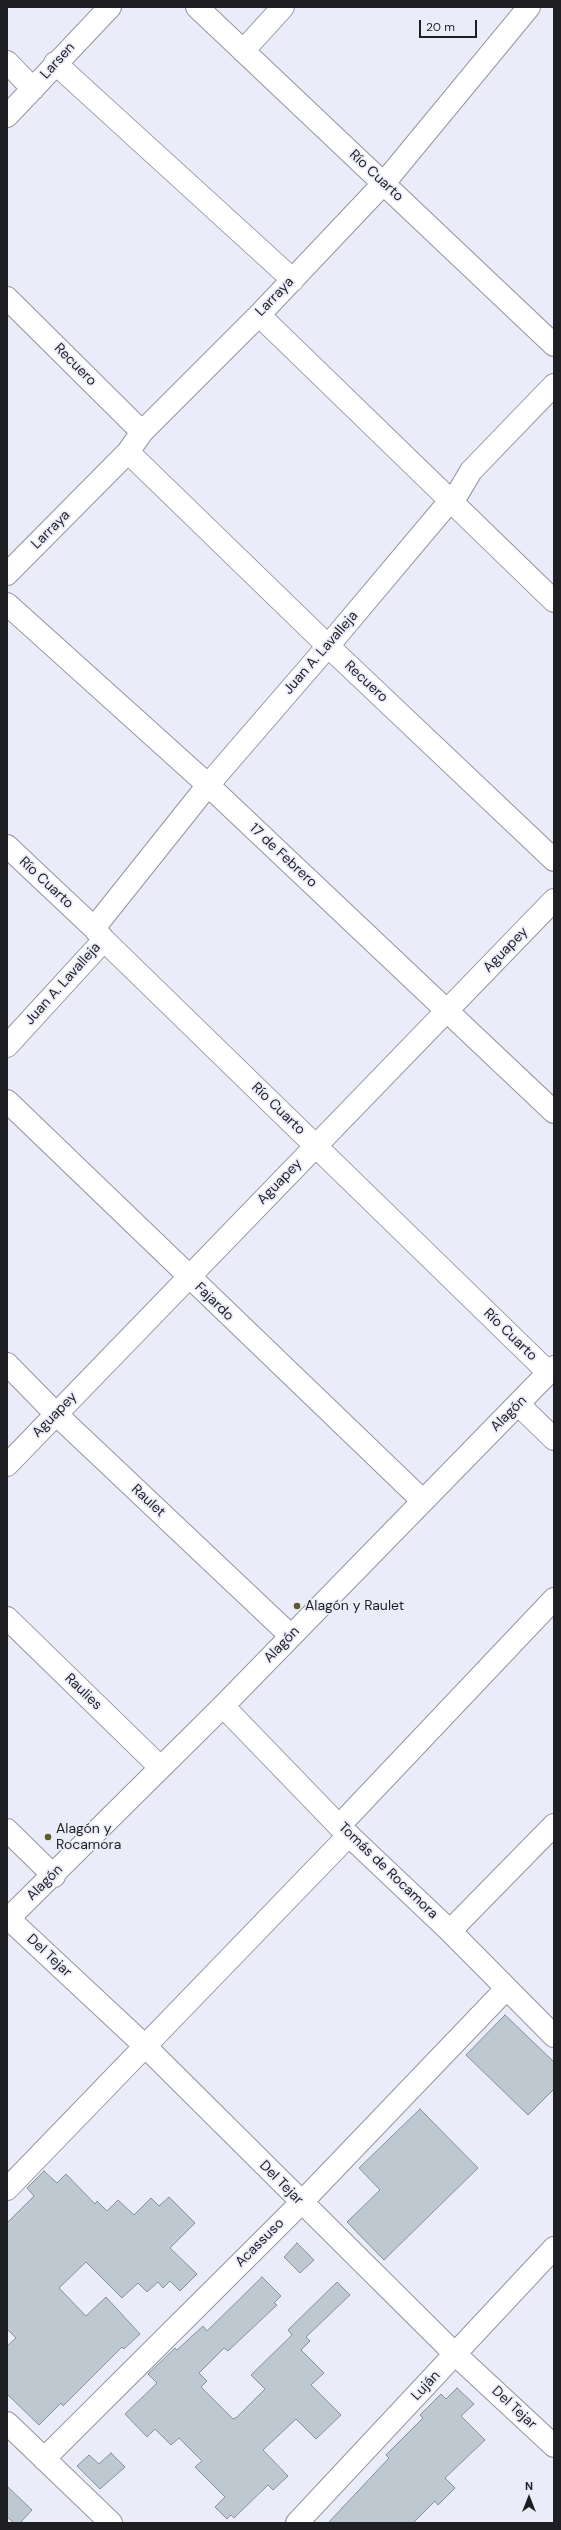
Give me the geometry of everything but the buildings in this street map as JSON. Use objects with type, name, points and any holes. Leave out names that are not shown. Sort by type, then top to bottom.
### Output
[{"type":"street","name":"Larsen","points":[[7,116],[55,63],[110,7]]},
{"type":"street","name":"Río Cuarto","points":[[198,7],[554,345]]},
{"type":"street","points":[[243,51],[283,7]]},
{"type":"street","name":"Larraya","points":[[7,574],[128,452],[142,432],[259,315],[384,183],[529,7]]},
{"type":"street","points":[[7,62],[33,89]]},
{"type":"street","points":[[55,63],[293,280]]},
{"type":"street","name":"Recuero","points":[[7,298],[142,432]]},
{"type":"street","points":[[259,315],[554,601]]},
{"type":"street","name":"Juan A. Lavalleja","points":[[7,1046],[99,934],[208,784],[328,646],[444,508],[452,503],[471,471],[554,385]]},
{"type":"street","name":"Recuero","points":[[128,452],[328,646],[554,860]]},
{"type":"street","name":"17 de Febrero","points":[[7,604],[208,784],[554,1112]]},
{"type":"street","name":"Río Cuarto","points":[[7,846],[315,1146],[551,1370]]},
{"type":"street","name":"Aguapey","points":[[7,1465],[187,1276],[554,900]]},
{"type":"street","name":"Fajardo","points":[[7,1101],[187,1276],[423,1501]]},
{"type":"street","name":"Raulet","points":[[7,1364],[56,1414],[291,1636]]},
{"type":"street","name":"Alagón","points":[[8,1920],[54,1876],[160,1766],[223,1706],[551,1370]]},
{"type":"street","points":[[518,1404],[554,1439]]},
{"type":"street","points":[[7,2189],[144,2046],[344,1830],[554,1599]]},
{"type":"street","name":"Raulies","points":[[7,1618],[160,1766]]},
{"type":"street","name":"Tomás de Rocamora","points":[[223,1706],[344,1830],[450,1931],[554,2036]]},
{"type":"street","points":[[450,1931],[554,1825]]},
{"type":"street","points":[[7,1830],[54,1876]]},
{"type":"street","name":"Del Tejar","points":[[8,1920],[144,2046],[456,2355],[554,2446]]},
{"type":"street","name":"Acassuso","points":[[44,2459],[301,2203],[506,1989]]},
{"type":"street","name":"Luján","points":[[297,2523],[456,2355],[554,2248]]},
{"type":"street","points":[[7,2423],[111,2523]]},
{"type":"place","name":"Alagón y Raulet","points":[[297,1606]]},
{"type":"place","name":"Alagón y Rocamora","points":[[48,1837]]}]
